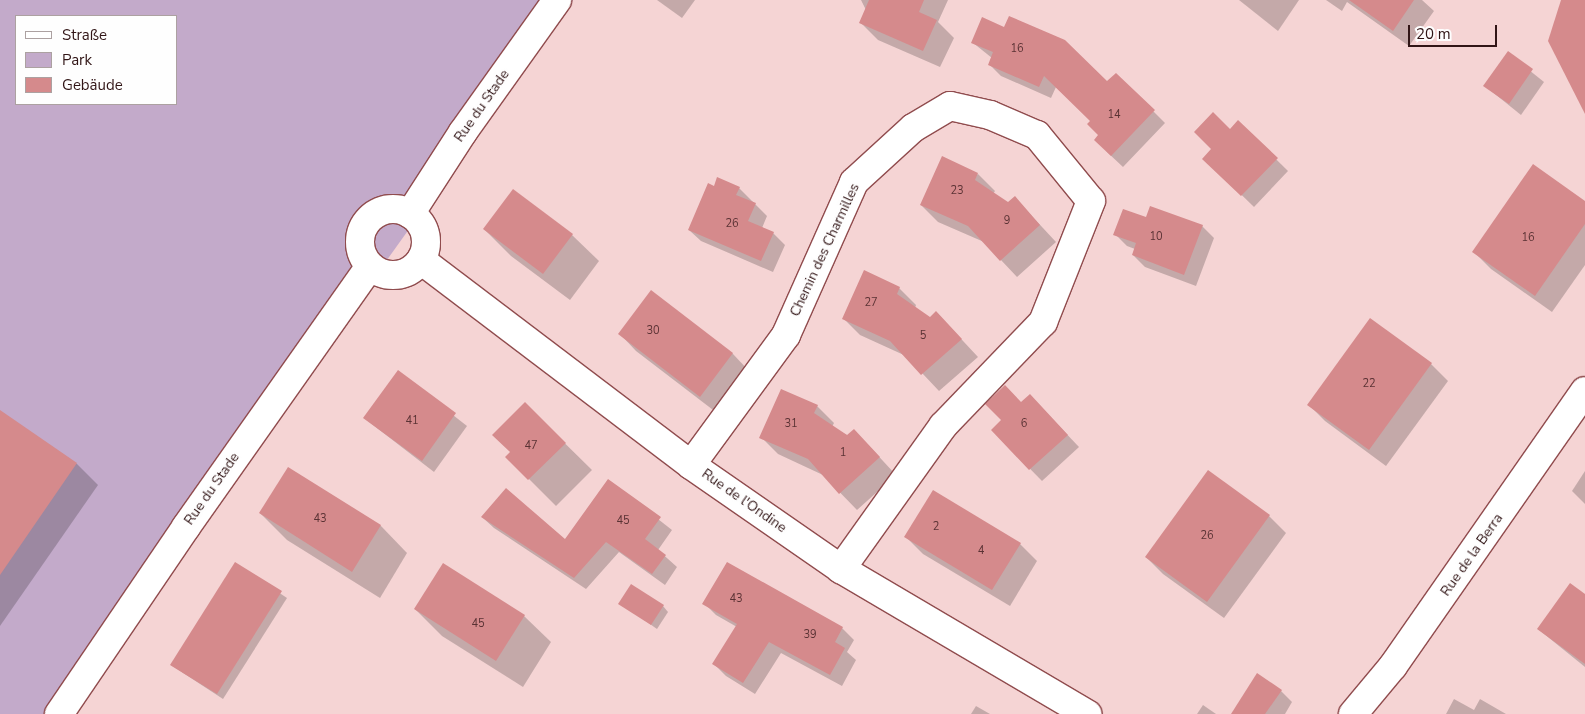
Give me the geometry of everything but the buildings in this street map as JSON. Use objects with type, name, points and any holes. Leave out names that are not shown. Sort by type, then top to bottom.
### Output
[{"type":"street","name":"Rue du Stade","points":[[410,214],[463,132],[557,0]]},
{"type":"street","name":"Chemin des Charmilles","points":[[691,465],[786,335],[854,182],[913,128],[950,106],[990,116],[1037,135],[1091,201],[1043,322],[943,426],[841,568]]},
{"type":"street","points":[[394,208],[410,214],[418,220],[426,240],[421,260],[403,274],[391,275],[370,266],[359,242],[369,218],[394,208]]},
{"type":"street","name":"Rue de l'Ondine","points":[[421,260],[691,465],[841,568],[1087,714]]},
{"type":"street","name":"Rue du Stade","points":[[59,714],[186,527],[370,266]]},
{"type":"street","name":"Rue de la Berra","points":[[1353,714],[1394,666],[1585,391]]},
{"type":"green space","points":[[0,0],[573,0],[62,714],[0,714]]}]
